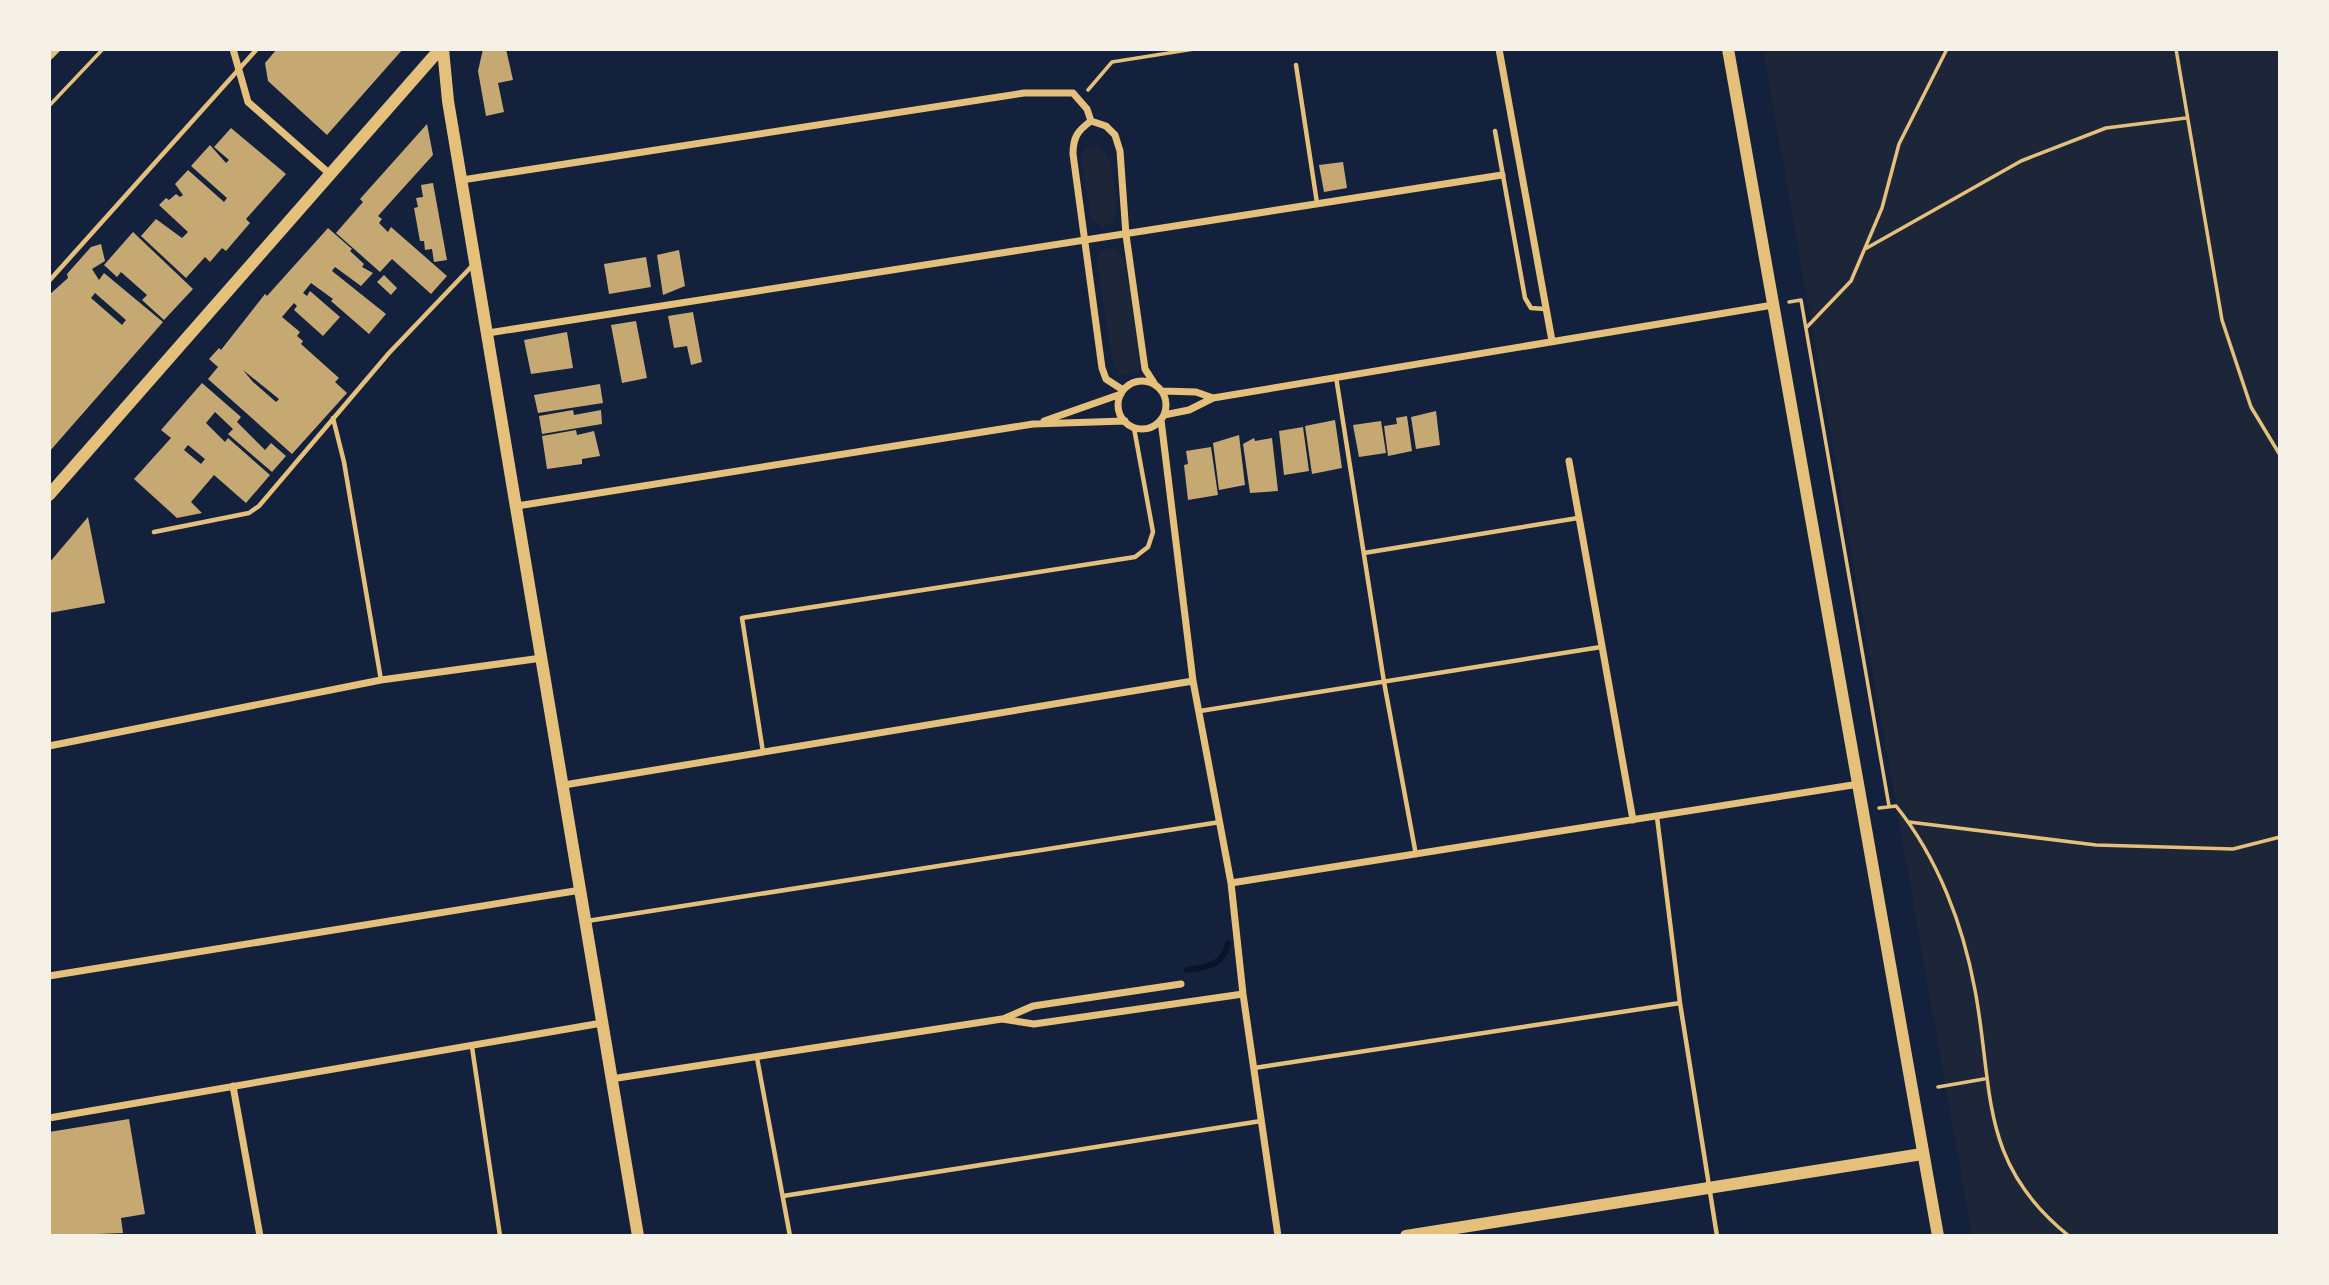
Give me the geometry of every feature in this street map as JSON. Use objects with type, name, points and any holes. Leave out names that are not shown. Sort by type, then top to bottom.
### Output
[{"type":"street","points":[[49,57],[57,49]]},
{"type":"street","points":[[233,49],[247,102],[331,175]]},
{"type":"street","points":[[49,495],[442,49]]},
{"type":"street","points":[[442,49],[638,1236]]},
{"type":"street","points":[[1499,49],[1552,341]]},
{"type":"street","points":[[1728,49],[1938,1236]]},
{"type":"street","points":[[462,180],[1024,93],[1073,93],[1080,100],[1091,121],[1106,126],[1115,135],[1120,151],[1126,234],[1145,369],[1163,391],[1166,401],[1163,418],[1192,681],[1231,883],[1243,994],[1278,1236]]},
{"type":"street","points":[[1091,121],[1073,139],[1084,241],[1101,368],[1106,379],[1122,392]]},
{"type":"street","points":[[488,333],[1502,175]]},
{"type":"street","points":[[1122,392],[1118,408],[1125,421],[1135,428],[1149,428],[1163,418],[1189,410],[1213,398],[1773,305]]},
{"type":"street","points":[[1033,424],[1122,392],[1140,380],[1154,383]]},
{"type":"street","points":[[1163,391],[1196,392],[1213,398]]},
{"type":"street","points":[[517,506],[1033,424],[1125,421]]},
{"type":"street","points":[[1569,461],[1633,820]]},
{"type":"street","points":[[49,746],[381,681],[542,657]]},
{"type":"street","points":[[564,785],[1192,681]]},
{"type":"street","points":[[1231,883],[1417,856],[1859,784]]},
{"type":"street","points":[[49,976],[582,890]]},
{"type":"street","points":[[611,1079],[1002,1019],[1033,1006],[1181,984]]},
{"type":"street","points":[[1002,1019],[1034,1024],[1243,994]]},
{"type":"street","points":[[49,1118],[602,1023]]},
{"type":"street","points":[[233,1086],[260,1236]]},
{"type":"street","points":[[1406,1236],[1922,1154]]},
{"type":"lane","points":[[49,281],[257,49]]},
{"type":"lane","points":[[1296,65],[1317,204]]},
{"type":"lane","points":[[1495,131],[1525,298],[1531,308],[1545,309]]},
{"type":"lane","points":[[155,532],[249,513],[258,506],[333,417],[476,261]]},
{"type":"lane","points":[[1336,376],[1384,682],[1417,856]]},
{"type":"lane","points":[[333,417],[344,462],[381,681]]},
{"type":"lane","points":[[763,752],[742,618],[1135,557],[1148,547],[1153,532],[1135,428]]},
{"type":"lane","points":[[1364,553],[1578,518]]},
{"type":"lane","points":[[1199,711],[1601,647]]},
{"type":"lane","points":[[1657,817],[1681,1003],[1717,1236]]},
{"type":"lane","points":[[586,921],[1220,822]]},
{"type":"lane","points":[[1254,1069],[1681,1003]]},
{"type":"lane","points":[[472,1047],[500,1236]]},
{"type":"lane","points":[[757,1058],[790,1236]]},
{"type":"lane","points":[[783,1196],[1261,1121]]},
{"type":"path","points":[[49,106],[103,49]]},
{"type":"path","points":[[1080,100],[1112,62],[1195,49]]},
{"type":"path","points":[[1806,328],[1851,281],[1882,208],[1899,144],[1947,49]]},
{"type":"path","points":[[2176,49],[2222,320],[2252,407],[2280,455]]},
{"type":"path","points":[[1865,249],[2021,161],[2106,128],[2186,118]]},
{"type":"path","points":[[1773,305],[1801,300],[1889,806],[1896,806],[1909,822],[1949,898],[1960,930],[1975,991],[1985,1079],[1998,1137],[2009,1163],[2040,1208],[2069,1236]]},
{"type":"path","points":[[1909,822],[2096,845],[2233,849],[2280,837]]},
{"type":"path","points":[[1938,1087],[1985,1079]]},
{"type":"shaded area","points":[[1763,49],[2280,49],[2280,1236],[1972,1236]]},
{"type":"shaded area","points":[[1097,145],[1107,157],[1116,193],[1113,222],[1103,227],[1091,218],[1081,158],[1085,150]]},
{"type":"shaded area","points":[[1108,248],[1117,249],[1124,258],[1139,355],[1137,372],[1119,376],[1112,360],[1097,261],[1098,254]]},
{"type":"building","points":[[277,49],[403,49],[327,135],[268,81],[265,63]]},
{"type":"building","points":[[483,49],[506,49],[513,80],[498,83],[504,112],[486,116],[478,71]]},
{"type":"building","points":[[427,124],[433,155],[378,216],[382,219],[379,223],[388,232],[391,227],[447,276],[431,294],[392,259],[380,272],[336,233],[363,202],[360,199]]},
{"type":"building","points":[[231,128],[286,174],[246,219],[250,223],[226,251],[222,248],[210,262],[205,257],[186,278],[141,236],[156,219],[182,238],[188,232],[159,205],[166,198],[169,200],[176,194],[180,197],[183,195],[175,184],[188,170],[224,202],[227,198],[191,166],[210,145],[226,163],[229,160],[214,147]]},
{"type":"building","points":[[1343,162],[1347,188],[1324,192],[1319,165]]},
{"type":"building","points":[[433,183],[447,260],[434,262],[432,249],[425,250],[424,241],[420,241],[414,208],[418,207],[416,198],[423,197],[421,185]]},
{"type":"building","points":[[328,228],[352,249],[350,251],[364,264],[362,267],[373,273],[361,286],[335,267],[332,271],[386,314],[369,334],[331,301],[333,299],[311,283],[303,293],[307,296],[310,291],[340,317],[323,336],[294,310],[297,306],[294,303],[282,317],[300,332],[297,336],[303,341],[301,344],[339,378],[335,382],[347,393],[292,454],[208,379],[218,367],[209,359],[219,348],[221,350],[265,294],[267,296]],"holes":[[[243,370],[279,399],[276,402]]]},
{"type":"building","points":[[133,232],[193,289],[164,320],[142,300],[147,295],[121,272],[117,277],[104,265]]},
{"type":"building","points":[[101,244],[105,261],[92,269],[99,280],[104,273],[163,322],[49,452],[49,295],[68,278],[67,274],[91,247]],"holes":[[[95,293],[126,320],[122,325],[91,298]]]},
{"type":"building","points":[[679,250],[685,286],[663,295],[657,255]]},
{"type":"building","points":[[646,257],[651,287],[609,294],[604,264]]},
{"type":"building","points":[[384,275],[397,288],[391,295],[377,282]]},
{"type":"building","points":[[693,312],[702,362],[691,365],[687,346],[674,348],[668,316]]},
{"type":"building","points":[[636,321],[647,378],[622,383],[611,325]]},
{"type":"building","points":[[567,332],[573,368],[531,374],[524,340]]},
{"type":"building","points":[[202,383],[241,417],[237,422],[265,450],[271,443],[286,456],[272,472],[228,434],[233,429],[215,412],[206,423],[225,442],[228,438],[270,475],[246,503],[214,475],[191,502],[202,513],[177,518],[134,479],[171,438],[161,430]],"holes":[[[188,445],[205,459],[201,464],[184,450]]]},
{"type":"building","points":[[600,384],[603,403],[538,413],[534,395]]},
{"type":"building","points":[[573,410],[574,415],[601,410],[602,424],[542,434],[539,416]]},
{"type":"building","points":[[1436,411],[1440,445],[1416,449],[1411,417]]},
{"type":"building","points":[[1407,416],[1412,451],[1388,456],[1384,426],[1397,424],[1396,418]]},
{"type":"building","points":[[1335,420],[1342,468],[1312,474],[1305,426]]},
{"type":"building","points":[[1381,421],[1386,453],[1359,457],[1353,425]]},
{"type":"building","points":[[1303,427],[1309,471],[1284,475],[1279,431]]},
{"type":"building","points":[[576,430],[577,435],[594,431],[600,456],[582,459],[582,464],[547,469],[542,436]]},
{"type":"building","points":[[1239,435],[1245,485],[1219,490],[1213,443]]},
{"type":"building","points":[[1254,438],[1255,441],[1272,438],[1278,491],[1250,493],[1243,444]]},
{"type":"building","points":[[1211,447],[1218,495],[1188,500],[1184,465],[1188,464],[1186,451]]},
{"type":"building","points":[[88,517],[105,603],[49,613],[49,563]]},
{"type":"building","points":[[129,1119],[145,1214],[121,1218],[123,1233],[49,1236],[49,1132]]},
{"type":"waterway","points":[[1187,970],[1218,961],[1228,944]]}]
